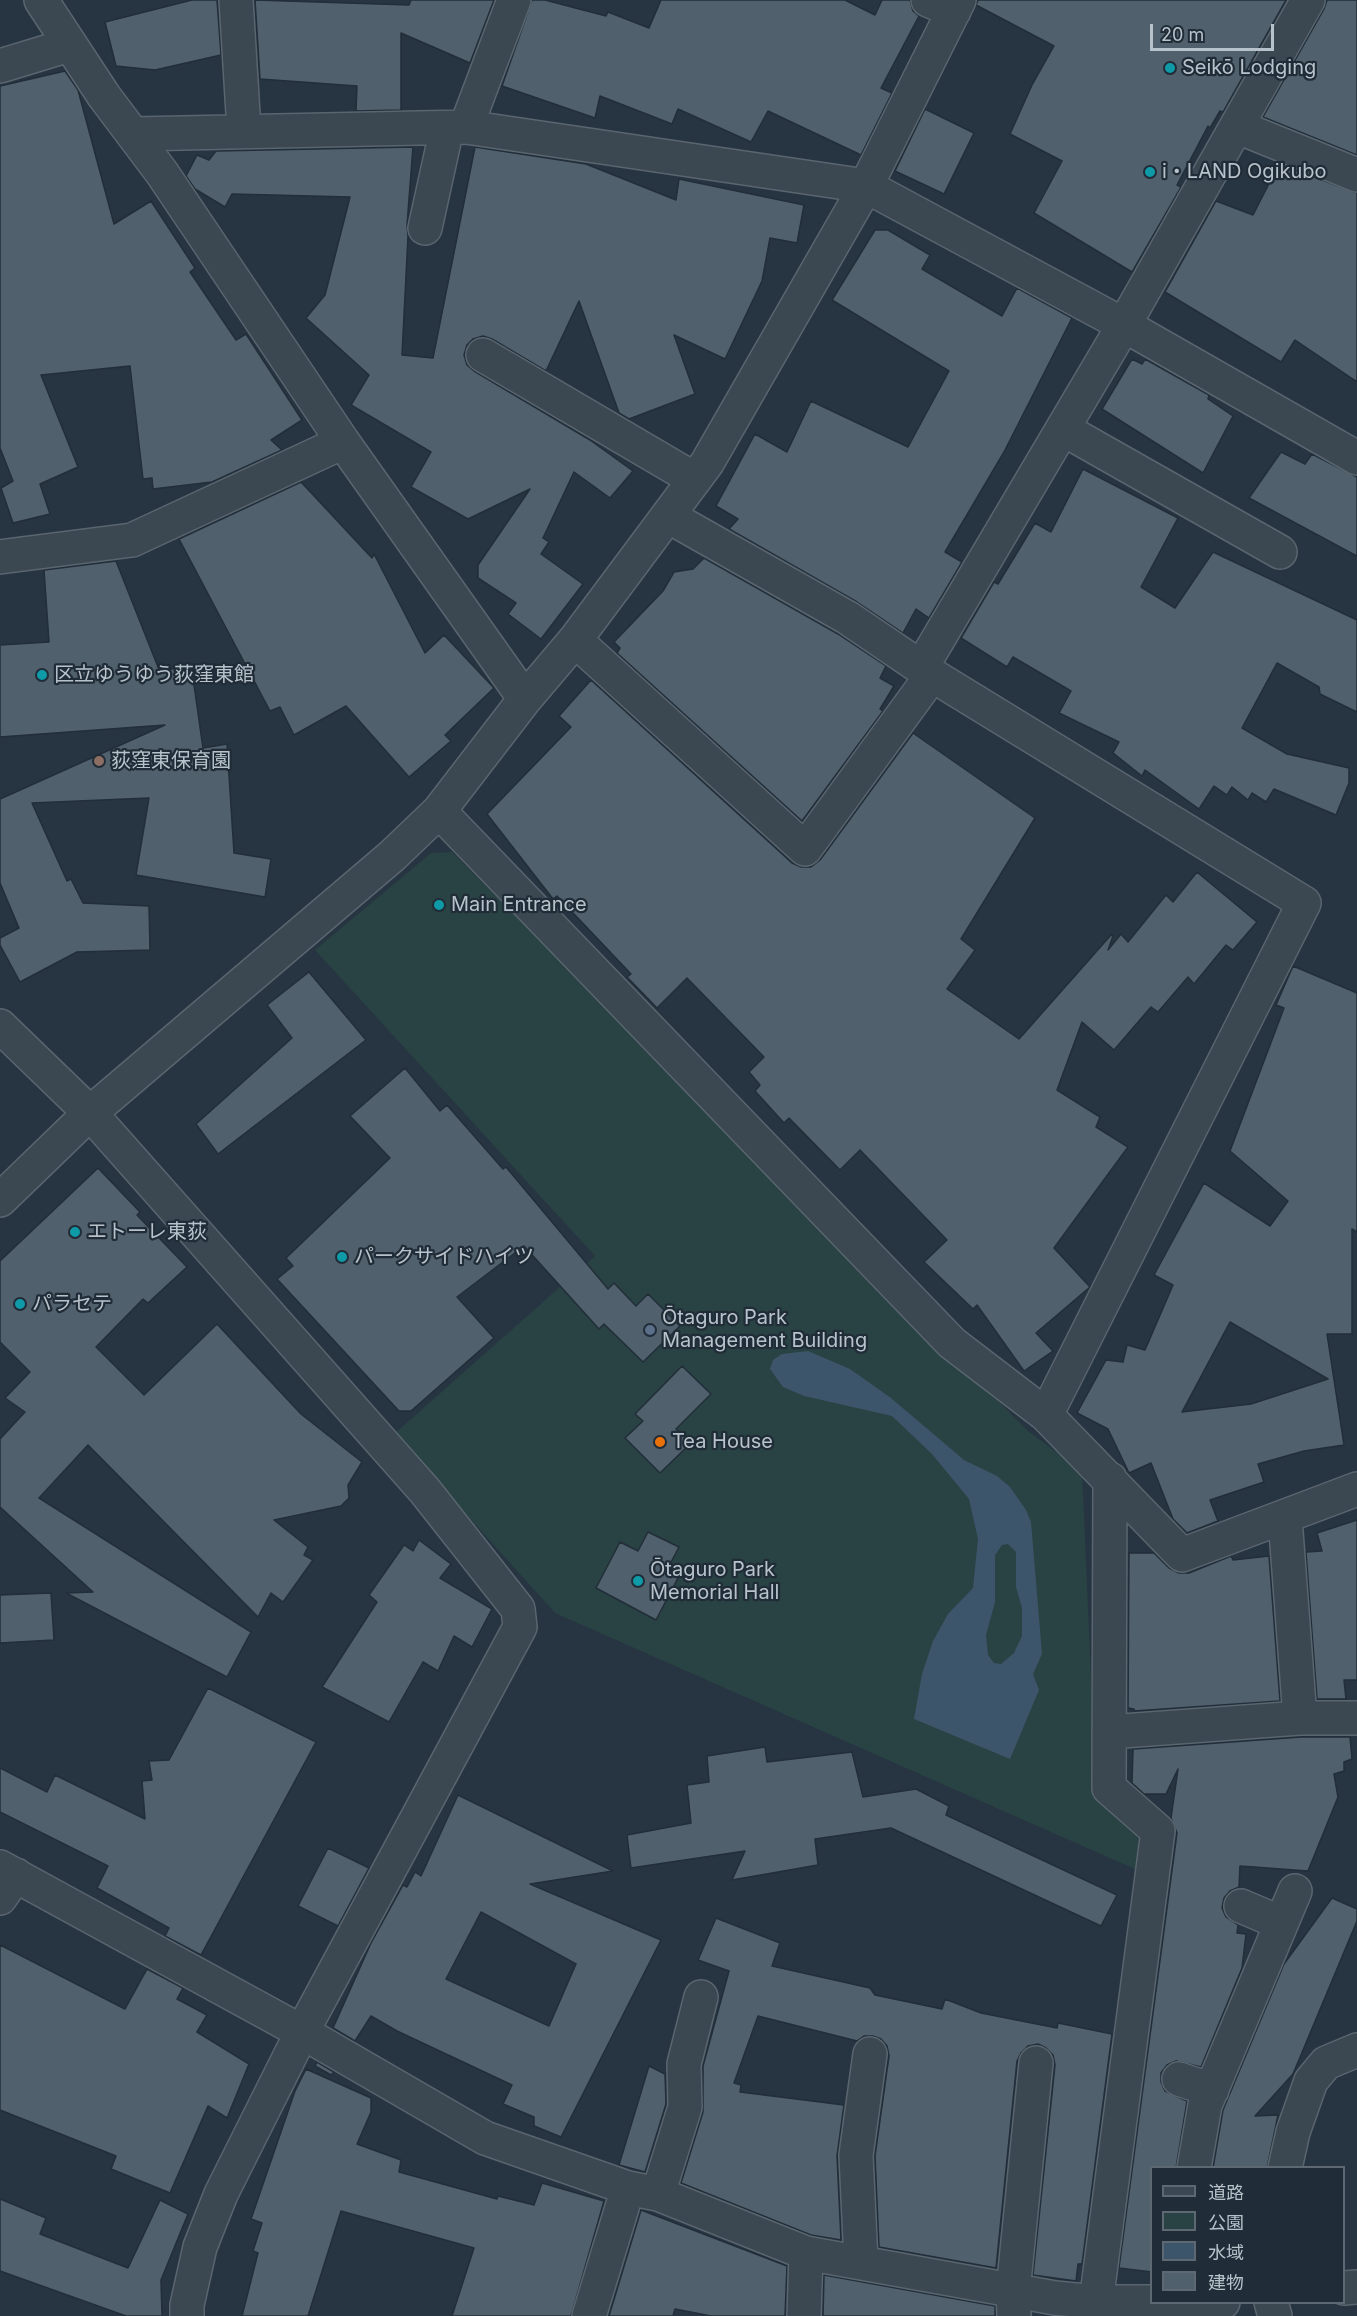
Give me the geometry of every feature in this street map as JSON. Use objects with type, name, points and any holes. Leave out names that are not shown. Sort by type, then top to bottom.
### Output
[{"type":"street","points":[[41,0],[69,45],[135,134],[343,442],[525,699]]},
{"type":"street","points":[[236,0],[244,130]]},
{"type":"street","points":[[425,228],[456,127],[514,0]]},
{"type":"street","points":[[575,640],[805,849],[926,671],[1238,127],[1308,0]]},
{"type":"street","points":[[0,1200],[90,1113],[392,856],[439,811],[525,699],[575,640],[707,463],[867,186],[947,4]]},
{"type":"street","points":[[0,66],[69,45]]},
{"type":"street","points":[[135,134],[456,127],[867,186],[1124,325],[1357,458]]},
{"type":"street","points":[[1238,127],[1357,175]]},
{"type":"street","points":[[483,355],[694,479]]},
{"type":"street","points":[[1063,429],[1280,552]]},
{"type":"street","points":[[1,554],[132,540],[343,442]]},
{"type":"street","points":[[668,516],[849,618],[926,671],[1304,903],[1046,1415]]},
{"type":"street","points":[[439,811],[952,1342],[1046,1415],[1182,1555],[1357,1489]]},
{"type":"street","points":[[0,1026],[90,1113],[425,1491],[518,1609],[520,1627],[302,2032],[217,2204],[200,2247],[187,2304],[187,2316]]},
{"type":"street","points":[[1100,2309],[1158,1831],[1109,1788],[1110,1479]]},
{"type":"street","points":[[1285,1518],[1300,1718]]},
{"type":"street","points":[[1109,1732],[1300,1718],[1357,1718]]},
{"type":"street","points":[[5,1880],[302,2032],[485,2138],[643,2191],[806,2253],[861,2262],[1013,2303],[1100,2309],[1158,2304]]},
{"type":"street","points":[[1194,2166],[1205,2105],[1295,1891]]},
{"type":"street","points":[[1241,1906],[1281,1923]]},
{"type":"street","points":[[588,2316],[643,2191],[686,2107],[684,2064],[701,1997]]},
{"type":"street","points":[[1286,2166],[1293,2132],[1311,2080],[1326,2063],[1357,2050]]},
{"type":"street","points":[[861,2262],[856,2155],[870,2054]]},
{"type":"street","points":[[1013,2303],[1036,2063]]},
{"type":"street","points":[[1179,2079],[1212,2090]]},
{"type":"street","points":[[804,2316],[806,2253]]},
{"type":"green space","points":[[452,852],[1028,1431],[1082,1471],[1096,1790],[1141,1829],[1137,1870],[555,1613],[394,1434],[595,1256],[315,950],[431,853]]},
{"type":"water","points":[[808,1351],[850,1369],[891,1398],[964,1460],[997,1476],[1010,1487],[1026,1510],[1031,1522],[1042,1654],[1033,1674],[1039,1690],[1010,1759],[914,1719],[922,1674],[933,1641],[948,1614],[973,1588],[978,1539],[969,1499],[932,1454],[892,1416],[804,1396],[783,1387],[770,1369],[773,1360],[782,1354]],"holes":[[[1008,1544],[1016,1552],[1016,1587],[1022,1608],[1022,1636],[1014,1653],[1001,1664],[994,1663],[988,1655],[986,1635],[995,1602],[995,1555],[1002,1545]]]},
{"type":"building","points":[[192,0],[217,0],[221,55],[155,70],[116,66],[105,22]]},
{"type":"building","points":[[255,0],[409,5],[411,0],[494,0],[470,63],[401,33],[401,110],[356,111],[357,86],[260,79]]},
{"type":"building","points":[[532,0],[545,0],[606,16],[608,12],[649,28],[661,0],[845,0],[875,15],[882,0],[910,0],[913,11],[919,16],[881,88],[892,93],[861,155],[768,111],[751,142],[678,109],[672,124],[600,96],[595,118],[502,86]]},
{"type":"building","points":[[978,0],[1286,0],[1223,112],[1220,111],[1210,128],[1208,126],[1177,185],[1181,187],[1132,272],[1034,213],[1062,161],[1010,134],[1032,85],[1054,46],[976,5]]},
{"type":"building","points":[[1327,0],[1357,0],[1357,155],[1263,117]]},
{"type":"building","points":[[65,71],[78,90],[114,224],[151,201],[195,268],[190,272],[236,340],[246,334],[302,420],[271,440],[282,450],[212,482],[153,489],[152,478],[143,479],[130,366],[41,375],[78,467],[40,484],[50,514],[13,523],[1,488],[13,481],[0,448],[0,86]]},
{"type":"building","points":[[925,109],[974,133],[944,194],[895,171]]},
{"type":"building","points":[[413,147],[407,225],[402,355],[433,358],[475,147],[586,164],[676,200],[679,179],[804,205],[797,243],[770,238],[762,281],[725,359],[674,335],[695,394],[629,419],[619,413],[579,301],[546,371],[483,336],[473,339],[467,345],[464,355],[467,365],[474,371],[590,440],[633,471],[610,498],[574,472],[543,538],[549,542],[541,554],[583,584],[541,639],[508,614],[516,603],[478,578],[478,565],[530,489],[468,519],[411,487],[431,452],[351,405],[369,375],[306,318],[325,295],[350,197],[232,194],[225,207],[195,189],[186,176],[197,155],[209,160],[216,151]]},
{"type":"building","points":[[1279,164],[1357,193],[1357,382],[1295,340],[1281,362],[1165,292],[1216,201],[1253,215]]},
{"type":"building","points":[[875,230],[888,230],[930,255],[922,269],[1002,316],[1017,288],[1072,318],[1004,452],[945,552],[962,562],[929,618],[916,609],[903,633],[857,602],[729,529],[738,519],[716,506],[755,434],[787,452],[811,401],[908,447],[949,371],[832,300]]},
{"type":"building","points":[[1132,359],[1142,364],[1145,359],[1209,395],[1208,399],[1233,416],[1203,473],[1102,409]]},
{"type":"building","points":[[1281,452],[1305,464],[1312,454],[1357,477],[1357,556],[1249,498]]},
{"type":"building","points":[[1083,469],[1178,518],[1141,587],[1175,608],[1213,552],[1357,620],[1357,712],[1320,694],[1319,687],[1277,663],[1242,728],[1287,754],[1349,768],[1349,783],[1336,815],[1274,789],[1266,802],[1252,793],[1248,800],[1232,787],[1227,795],[1214,786],[1199,809],[1145,770],[1142,776],[1113,753],[1119,742],[1059,713],[1071,691],[1013,657],[1007,667],[961,638],[994,582],[998,584],[1035,523],[1051,532]]},
{"type":"building","points":[[301,482],[372,558],[374,554],[425,653],[444,635],[494,688],[445,735],[451,741],[409,777],[346,706],[294,735],[280,707],[270,711],[179,539]]},
{"type":"building","points":[[704,558],[838,634],[886,666],[880,678],[894,686],[880,709],[883,711],[802,821],[617,653],[620,648],[614,642],[663,591],[674,572],[693,569]]},
{"type":"building","points":[[116,561],[160,672],[191,664],[203,748],[227,744],[234,853],[271,859],[265,897],[136,875],[149,798],[32,803],[67,881],[71,879],[83,903],[149,906],[150,950],[77,952],[20,982],[0,945],[0,938],[19,928],[0,883],[0,799],[165,725],[0,737],[0,645],[49,642],[44,570]]},
{"type":"building","points":[[591,680],[792,863],[801,867],[811,867],[820,860],[913,733],[1035,818],[961,939],[975,950],[947,989],[1019,1039],[1111,935],[1113,936],[1108,950],[1121,934],[1128,942],[1166,895],[1173,902],[1197,872],[1257,922],[1233,950],[1226,945],[1194,984],[1188,977],[1158,1012],[1151,1007],[1114,1050],[1082,1022],[1057,1090],[1100,1117],[1096,1127],[1128,1147],[1054,1248],[1090,1287],[1036,1333],[1053,1351],[1024,1371],[977,1305],[973,1309],[924,1262],[947,1240],[860,1150],[840,1170],[789,1118],[784,1123],[755,1091],[760,1085],[749,1072],[764,1057],[687,978],[657,1008],[627,977],[631,974],[557,896],[553,899],[487,814],[571,727],[559,716]]},
{"type":"building","points":[[1293,966],[1357,993],[1357,1232],[1352,1229],[1352,1334],[1327,1334],[1344,1445],[1304,1451],[1258,1464],[1264,1482],[1210,1500],[1218,1521],[1187,1533],[1173,1519],[1151,1463],[1129,1473],[1108,1429],[1077,1413],[1106,1360],[1123,1362],[1127,1345],[1145,1350],[1173,1285],[1154,1275],[1204,1183],[1270,1226],[1288,1201],[1230,1151],[1284,1008],[1276,1005]],"holes":[[[1230,1322],[1328,1379],[1251,1404],[1182,1412]]]},
{"type":"building","points":[[309,972],[366,1040],[218,1154],[196,1124],[292,1038],[267,1005]]},
{"type":"building","points":[[405,1068],[440,1111],[447,1105],[503,1169],[506,1167],[608,1289],[614,1283],[636,1306],[648,1294],[680,1326],[643,1362],[604,1324],[599,1329],[524,1246],[457,1297],[494,1338],[411,1411],[399,1411],[277,1279],[293,1266],[286,1258],[390,1158],[350,1116]]},
{"type":"building","points":[[98,1168],[140,1212],[137,1215],[187,1267],[148,1303],[143,1299],[96,1347],[144,1395],[217,1324],[301,1414],[362,1462],[348,1485],[349,1498],[341,1506],[274,1520],[308,1547],[304,1555],[313,1560],[283,1602],[271,1593],[258,1617],[88,1445],[39,1498],[251,1632],[227,1677],[66,1593],[93,1592],[0,1507],[0,1439],[25,1412],[5,1398],[30,1372],[0,1342],[0,1261]]},
{"type":"building","points":[[682,1366],[711,1394],[676,1429],[691,1443],[660,1473],[625,1438],[643,1421],[635,1414]]},
{"type":"building","points":[[1357,1520],[1357,1680],[1344,1680],[1346,1699],[1317,1699],[1306,1552],[1322,1551],[1317,1533]]},
{"type":"building","name":"Ōtaguro Park Memorial Hall","points":[[648,1532],[679,1547],[668,1568],[680,1574],[656,1620],[596,1588],[620,1542],[638,1551]]},
{"type":"building","points":[[419,1540],[451,1564],[440,1578],[492,1609],[472,1647],[454,1636],[438,1671],[423,1662],[389,1722],[322,1687],[377,1602],[369,1595],[404,1545],[413,1551]]},
{"type":"building","points":[[1129,1553],[1154,1553],[1169,1568],[1179,1573],[1189,1573],[1231,1556],[1233,1560],[1269,1556],[1280,1701],[1134,1711],[1128,1708]]},
{"type":"building","points":[[51,1593],[54,1640],[0,1643],[0,1595]]},
{"type":"building","points":[[208,1688],[316,1742],[201,1955],[165,1936],[169,1928],[97,1888],[108,1866],[0,1812],[0,1768],[47,1792],[55,1775],[145,1819],[142,1781],[152,1780],[149,1761],[169,1760]]},
{"type":"building","points":[[1301,1737],[1350,1737],[1352,1759],[1344,1762],[1344,1771],[1334,1774],[1338,1797],[1308,1871],[1240,1866],[1239,1887],[1230,1891],[1224,1898],[1222,1908],[1226,1917],[1238,1925],[1237,1933],[1246,1934],[1242,1968],[1201,2067],[1176,2061],[1167,2065],[1161,2073],[1161,2082],[1165,2091],[1187,2101],[1176,2166],[1150,2166],[1150,2272],[1119,2268],[1177,1833],[1171,1818],[1178,1769],[1166,1794],[1144,1794],[1132,1783],[1133,1749]]},
{"type":"building","points":[[765,1747],[767,1762],[852,1752],[863,1797],[916,1789],[949,1806],[946,1815],[1117,1895],[1101,1926],[891,1828],[815,1839],[818,1865],[732,1880],[745,1851],[631,1868],[627,1835],[691,1823],[687,1785],[709,1782],[707,1756]]},
{"type":"building","points":[[458,1795],[613,1871],[530,1884],[661,1940],[561,2137],[534,2126],[534,2117],[503,2104],[512,2085],[397,2031],[371,2016],[355,2041],[333,2028],[371,1943],[403,1885],[407,1887],[415,1872],[421,1876]],"holes":[[[481,1912],[576,1964],[549,2026],[446,1979]]]},
{"type":"building","points":[[328,1848],[369,1868],[338,1926],[298,1906]]},
{"type":"building","points":[[1332,1898],[1357,1909],[1357,1921],[1293,2074],[1255,2116],[1278,2115],[1267,2166],[1213,2166],[1223,2110],[1284,1964]]},
{"type":"building","points":[[716,1918],[780,1943],[772,1966],[870,1988],[875,1995],[942,2009],[945,1999],[981,2013],[1057,2028],[1058,2023],[1112,2034],[1082,2264],[1078,2264],[1076,2281],[1033,2275],[1055,2065],[1053,2055],[1038,2044],[1028,2046],[1017,2061],[996,2268],[879,2247],[875,2156],[889,2056],[887,2046],[881,2039],[873,2036],[864,2036],[857,2041],[758,2016],[734,2083],[741,2085],[740,2092],[844,2105],[837,2156],[841,2240],[811,2235],[681,2183],[703,2112],[703,2066],[729,1971],[698,1960]]},
{"type":"building","points":[[0,1945],[125,2009],[147,1969],[183,1988],[177,1999],[207,2015],[197,2032],[249,2064],[227,2118],[208,2106],[170,2193],[111,2169],[116,2156],[0,2110]]},
{"type":"building","points":[[317,2062],[334,2072],[331,2075],[315,2066]]},
{"type":"building","points":[[649,2066],[665,2074],[666,2104],[645,2172],[619,2165]]},
{"type":"building","points":[[306,2069],[371,2098],[371,2112],[357,2144],[401,2160],[399,2172],[497,2199],[498,2196],[534,2205],[542,2183],[604,2201],[571,2316],[452,2316],[474,2248],[341,2211],[308,2316],[242,2316],[258,2253],[253,2251],[262,2223],[251,2219],[295,2091]]},
{"type":"building","points":[[0,2199],[46,2218],[40,2234],[128,2268],[160,2200],[188,2214],[161,2280],[162,2316],[126,2316],[0,2271]]},
{"type":"building","points":[[641,2210],[787,2266],[785,2316],[711,2316],[675,2309],[673,2316],[609,2316]]},
{"type":"building","points":[[824,2275],[995,2306],[995,2316],[823,2316]]},
{"type":"place","name":"Seikō Lodging","points":[[1170,68]]},
{"type":"place","name":"i・LAND Ogikubo","points":[[1150,172]]},
{"type":"place","name":"区立ゆうゆう荻窪東館","points":[[42,675]]},
{"type":"place","name":"荻窪東保育園","points":[[99,761]]},
{"type":"place","name":"Main Entrance","points":[[439,905]]},
{"type":"place","name":"エトーレ東荻","points":[[75,1232]]},
{"type":"place","name":"パークサイドハイツ","points":[[342,1257]]},
{"type":"place","name":"パラセテ","points":[[20,1304]]},
{"type":"place","name":"Ōtaguro Park Management Building","points":[[650,1330]]},
{"type":"place","name":"Tea House","points":[[660,1442]]},
{"type":"place","name":"Ōtaguro Park Memorial Hall","points":[[638,1581]]}]
